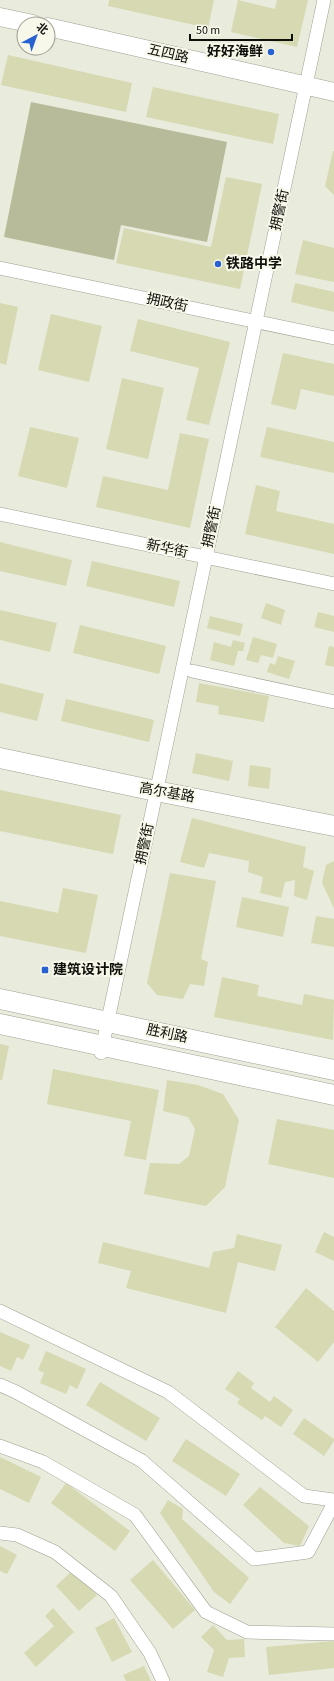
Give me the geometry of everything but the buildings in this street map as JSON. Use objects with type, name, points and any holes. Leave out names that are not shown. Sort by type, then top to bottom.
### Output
[{"type":"main road","points":[[0,17],[16,20]]},
{"type":"main road","name":"五四路","points":[[56,30],[334,92]]},
{"type":"main road","name":"高尔基路","points":[[0,758],[156,791],[334,826]]},
{"type":"main road","name":"胜利路","points":[[0,999],[334,1070]]},
{"type":"main road","name":"胜利路","points":[[0,1024],[101,1049],[334,1095]]},
{"type":"street","name":"拥警街","points":[[101,1049],[324,0]]},
{"type":"street","name":"拥政街","points":[[0,268],[334,338]]},
{"type":"street","name":"新华街","points":[[0,514],[334,584]]},
{"type":"street","points":[[192,671],[334,702]]},
{"type":"street","points":[[0,1312],[168,1392],[304,1496],[334,1500]]},
{"type":"street","points":[[0,1385],[16,1392],[142,1461],[254,1560],[308,1552],[334,1503]]},
{"type":"street","points":[[0,1446],[43,1462],[135,1515],[206,1612],[247,1632],[334,1634]]},
{"type":"street","points":[[0,1533],[17,1535],[55,1552],[111,1596],[150,1653],[163,1681]]},
{"type":"green space","points":[[31,102],[227,142],[207,242],[121,225],[114,260],[4,237]]},
{"type":"place","name":"好好海鲜","points":[[271,52]]},
{"type":"place","name":"铁路中学","points":[[218,264]]},
{"type":"place","name":"建筑设计院","points":[[45,970]]}]
